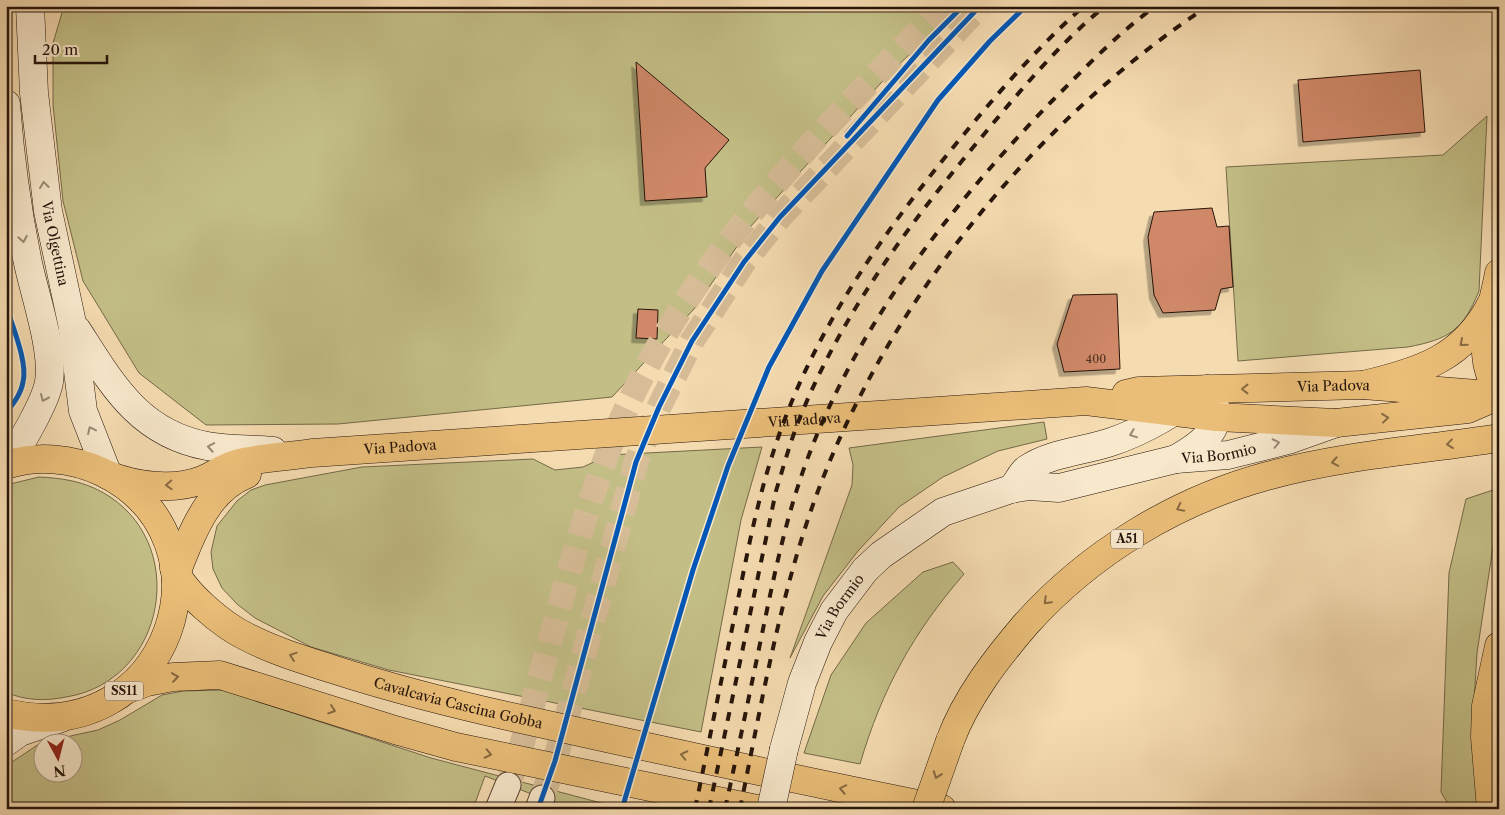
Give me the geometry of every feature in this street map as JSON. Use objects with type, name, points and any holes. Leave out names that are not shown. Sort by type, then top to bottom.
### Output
[{"type":"main road","name":"Via Olgettina","points":[[30,6],[34,93],[43,174],[54,245],[70,319],[83,412],[108,475]]},
{"type":"main road","points":[[6,104],[21,228],[50,373],[45,396],[20,444],[6,464]]},
{"type":"main road","points":[[1498,396],[1487,362],[1486,348],[1491,304],[1499,273]]},
{"type":"main road","points":[[1363,385],[1403,375],[1453,351],[1476,330],[1491,304]]},
{"type":"main road","points":[[70,319],[120,394],[136,412],[161,430],[206,446],[312,453]]},
{"type":"main road","name":"Via Padova","points":[[108,475],[120,480],[152,485],[184,484],[199,481],[236,464],[312,453],[644,429],[1095,401],[1139,392],[1363,385],[1498,396]]},
{"type":"main road","points":[[1010,489],[1017,484],[1024,472],[1032,466],[1048,459],[1113,442],[1155,425],[1207,389],[1216,402],[1216,417],[1207,438],[1176,459]]},
{"type":"main road","name":"Via Padova","points":[[1095,401],[1216,417],[1336,424],[1468,408],[1498,396]]},
{"type":"main road","name":"Via Bormio","points":[[771,809],[784,749],[802,683],[818,642],[834,611],[865,570],[880,555],[943,512],[1010,489],[1028,486],[1059,488],[1176,459],[1228,455],[1288,440],[1336,424]]},
{"type":"main road","name":"A51","points":[[926,809],[950,741],[965,709],[982,682],[1011,642],[1049,599],[1112,548],[1174,511],[1229,488],[1298,469],[1383,453],[1499,438]]},
{"type":"main road","name":"Via Padova","points":[[175,575],[192,534],[214,498],[238,478],[283,458]]},
{"type":"main road","name":"SS11","points":[[6,464],[30,460],[62,460],[86,466],[108,475],[136,495],[147,508],[164,537],[175,575],[172,617],[160,649],[141,677],[128,689],[97,708],[62,718],[43,719],[6,713]]},
{"type":"main road","name":"Cavalcavia Cascina Gobba","points":[[175,575],[192,595],[245,636],[264,646],[366,680],[419,695],[548,725],[942,809]]},
{"type":"main road","points":[[1491,806],[1485,737],[1486,706],[1499,646]]},
{"type":"main road","points":[[128,689],[147,682],[173,677],[210,673],[220,674],[395,730],[456,747],[757,809]]},
{"type":"main road","points":[[6,742],[20,732],[62,718]]},
{"type":"street","points":[[498,809],[508,785]]},
{"type":"shaded area","points":[[64,6],[960,6],[890,73],[751,226],[694,309],[612,397],[338,424],[206,425],[139,373],[83,281],[63,201],[53,105],[53,43]]},
{"type":"shaded area","points":[[1487,116],[1479,291],[1461,324],[1445,336],[1408,347],[1238,361],[1226,167],[1443,155]]},
{"type":"shaded area","points":[[1044,422],[1047,439],[998,451],[943,477],[899,507],[858,551],[823,596],[790,658],[852,485],[853,465],[849,448]]},
{"type":"shaded area","points":[[762,447],[741,520],[701,732],[389,670],[311,647],[255,618],[237,604],[222,588],[213,569],[211,552],[217,526],[237,501],[251,490],[265,485],[362,467],[533,459],[555,470],[583,467],[609,455]]},
{"type":"shaded area","points":[[39,477],[55,478],[87,485],[102,492],[130,514],[148,542],[156,574],[155,607],[145,638],[127,665],[100,686],[66,697],[43,700],[28,699],[6,692],[6,485]]},
{"type":"shaded area","points":[[1499,488],[1499,507],[1477,653],[1474,703],[1481,809],[1451,809],[1441,792],[1449,573],[1466,499]]},
{"type":"shaded area","points":[[953,562],[964,574],[929,618],[901,663],[878,711],[860,764],[804,753],[831,675],[866,623],[923,572]]},
{"type":"shaded area","points":[[223,690],[431,758],[624,809],[565,809],[560,805],[485,776],[473,809],[6,809],[6,766],[32,749],[32,782],[82,782],[82,733],[98,730],[120,720],[162,695],[183,691]]},
{"type":"building","points":[[636,62],[729,140],[705,168],[707,197],[645,201]]},
{"type":"building","points":[[1420,70],[1425,132],[1303,142],[1298,80]]},
{"type":"building","points":[[1212,208],[1217,227],[1229,226],[1233,287],[1221,289],[1215,310],[1163,313],[1154,295],[1148,237],[1154,212]]},
{"type":"building","points":[[1117,294],[1120,369],[1064,372],[1057,344],[1073,295]]},
{"type":"building","points":[[638,309],[658,310],[657,339],[636,338]]},
{"type":"tunnel","points":[[508,785],[521,748],[570,567],[598,480],[637,386],[671,325],[710,267],[752,212],[844,108],[943,6]]},
{"type":"tunnel","points":[[542,798],[555,761],[636,462],[659,407],[692,341],[744,262],[780,217],[980,6]]},
{"type":"railway","points":[[695,809],[761,493],[790,406],[809,364],[830,322],[854,283],[907,206],[1007,83],[1084,6]]},
{"type":"railway","points":[[709,809],[776,491],[797,424],[818,377],[837,340],[880,270],[928,203],[995,121],[1040,70],[1071,37],[1105,6]]},
{"type":"railway","points":[[725,809],[789,516],[812,447],[833,399],[857,352],[915,263],[981,179],[1016,139],[1089,64],[1115,39],[1156,6]]},
{"type":"railway","points":[[740,809],[773,648],[805,529],[818,491],[848,420],[885,350],[928,283],[976,219],[1028,158],[1085,102],[1145,51],[1208,6]]},
{"type":"cycle path","points":[[847,136],[929,40],[963,6]]},
{"type":"cycle path","points":[[538,809],[555,761],[636,462],[659,407],[692,341],[744,262],[780,217],[980,6]]},
{"type":"cycle path","points":[[622,809],[693,570],[728,466],[769,367],[822,271],[938,100],[990,41],[1026,6]]},
{"type":"cycle path","points":[[6,305],[21,354],[24,374],[20,391],[6,413]]}]
